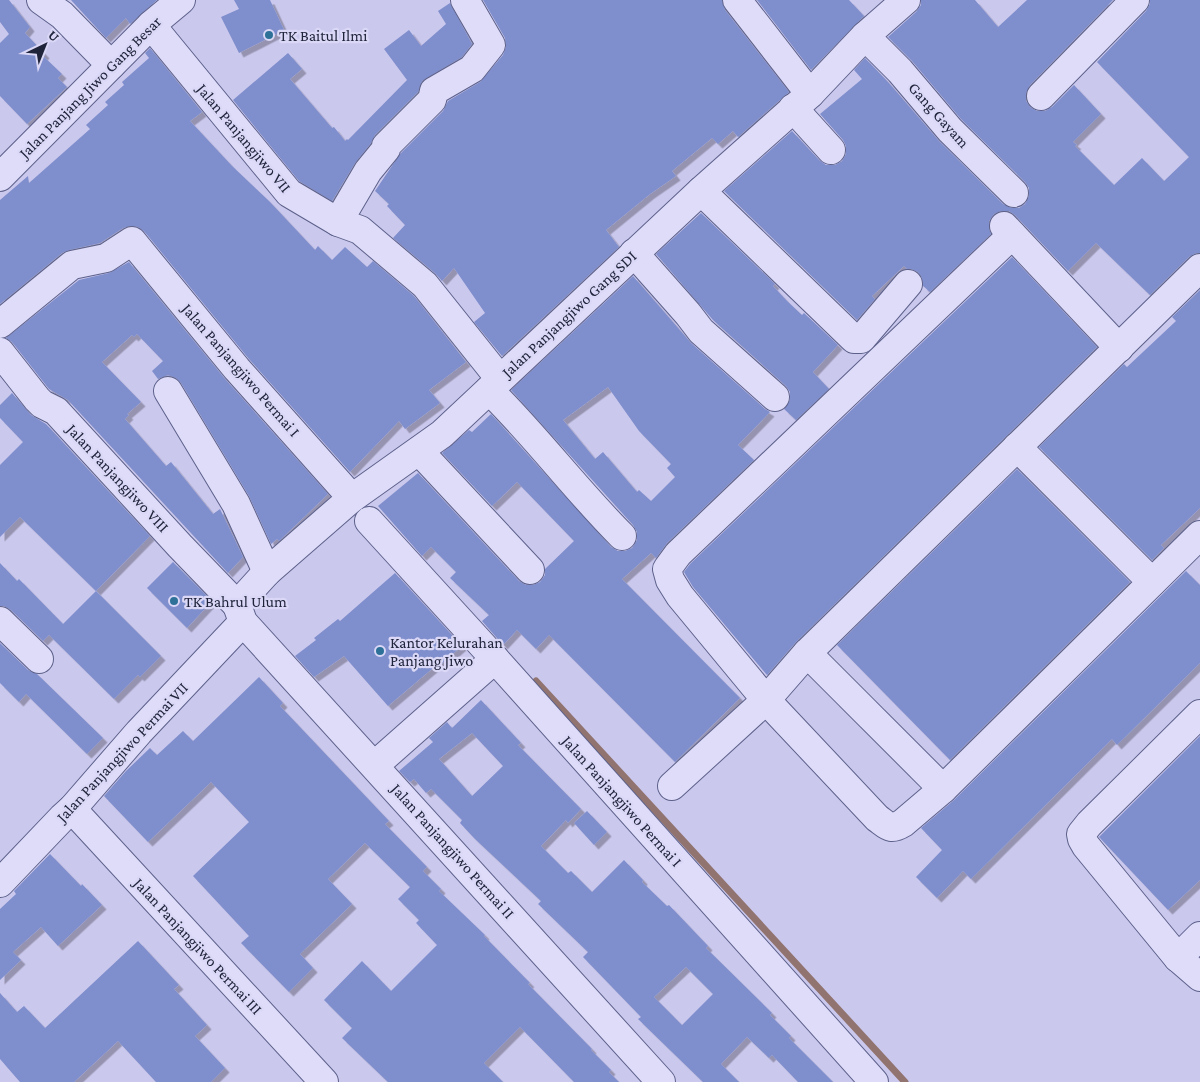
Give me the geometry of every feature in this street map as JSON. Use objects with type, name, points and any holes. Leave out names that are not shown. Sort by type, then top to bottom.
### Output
[{"type":"street","points":[[41,0],[62,15],[111,65]]},
{"type":"street","points":[[338,222],[368,171],[386,149],[386,146],[432,100],[434,91],[472,68],[491,45],[465,0]]},
{"type":"street","points":[[737,0],[831,150]]},
{"type":"street","name":"Jalan Panjangjiwo Gang SDI","points":[[240,613],[267,572],[352,498],[442,434],[700,191],[802,101],[865,36],[906,0]]},
{"type":"street","points":[[1041,96],[1135,0]]},
{"type":"street","name":"Jalan Panjang Jiwo Gang Besar","points":[[0,177],[111,65],[162,10]]},
{"type":"street","name":"Jalan Panjangjiwo VII","points":[[162,10],[289,193],[338,222],[360,230],[425,285],[494,385],[528,430],[595,509],[622,536]]},
{"type":"street","name":"Gang Gayam","points":[[865,36],[900,71],[950,130],[1014,193]]},
{"type":"street","points":[[700,191],[854,339],[863,337],[908,284]]},
{"type":"street","points":[[1119,348],[1008,231],[678,554],[667,569],[670,580],[680,596],[766,700],[878,818],[891,828],[896,828],[904,824],[943,790],[1200,535]]},
{"type":"street","name":"Jalan Panjangjiwo Permai I","points":[[0,324],[72,266],[106,258],[132,240],[237,369],[352,498]]},
{"type":"street","points":[[634,253],[701,330],[774,397]]},
{"type":"street","points":[[672,786],[766,700],[807,653],[1200,268]]},
{"type":"street","name":"Jalan Panjangjiwo VIII","points":[[0,352],[37,399],[42,404],[56,411],[240,613]]},
{"type":"street","points":[[168,391],[236,504],[267,572]]},
{"type":"street","points":[[1017,447],[1152,582]]},
{"type":"street","points":[[419,451],[530,570]]},
{"type":"street","name":"Jalan Panjangjiwo Permai I","points":[[369,521],[495,658],[874,1082]]},
{"type":"street","name":"Jalan Panjangjiwo Permai II","points":[[240,613],[661,1082]]},
{"type":"street","name":"Jalan Panjangjiwo Permai VII","points":[[0,883],[72,809],[240,613]]},
{"type":"street","points":[[0,620],[39,659]]},
{"type":"street","points":[[807,653],[943,790]]},
{"type":"street","points":[[375,765],[495,658]]},
{"type":"street","points":[[1200,714],[1081,834],[1086,846],[1178,958],[1200,977]]},
{"type":"street","name":"Jalan Panjangjiwo Permai III","points":[[72,809],[324,1082]]},
{"type":"street","points":[[1178,958],[1200,936]]},
{"type":"building","points":[[0,0],[9,0],[30,27],[25,33],[45,54],[43,56],[62,74],[58,78],[67,87],[27,124],[0,96],[0,43],[9,34],[0,22]]},
{"type":"building","points":[[71,0],[157,0],[130,24],[126,18],[106,38]]},
{"type":"building","points":[[234,0],[270,0],[284,30],[239,53],[221,17],[239,9]]},
{"type":"building","points":[[483,0],[722,0],[725,10],[789,92],[738,137],[733,131],[718,144],[712,138],[672,171],[676,176],[650,194],[606,230],[619,247],[502,356],[474,322],[485,313],[454,268],[442,281],[393,238],[405,225],[387,206],[389,204],[375,191],[400,154],[443,111],[448,101],[480,82],[503,55],[506,47],[505,38]]},
{"type":"building","points":[[757,0],[849,0],[864,16],[811,70]]},
{"type":"building","points":[[921,0],[975,0],[998,27],[1027,0],[1113,0],[1030,85],[1026,93],[1026,101],[1030,107],[1037,111],[1045,111],[1052,107],[1074,85],[1101,114],[1073,142],[1114,185],[1142,158],[1164,181],[1189,157],[1097,62],[1146,11],[1150,0],[1200,0],[1200,253],[1189,257],[1150,295],[1096,243],[1068,271],[1015,215],[1009,211],[1001,211],[994,214],[989,221],[991,234],[930,292],[923,286],[922,278],[918,272],[907,269],[904,266],[872,296],[875,299],[857,320],[724,191],[792,131],[826,165],[835,165],[842,161],[846,154],[846,146],[820,114],[862,79],[854,70],[865,58],[939,141],[1003,204],[1011,208],[1019,208],[1025,204],[1029,196],[1029,188],[1025,182],[961,119],[912,61],[888,37],[916,12],[921,5]]},
{"type":"building","points":[[450,3],[472,44],[462,57],[422,81],[418,92],[375,135],[332,201],[299,181],[233,100],[288,53],[302,69],[290,79],[332,128],[334,127],[345,141],[348,140],[407,80],[384,49],[409,30],[421,46],[446,24],[438,11]]},
{"type":"building","points":[[150,48],[202,112],[190,121],[315,250],[318,246],[332,260],[345,247],[367,267],[373,261],[414,296],[466,362],[429,390],[440,403],[405,429],[399,421],[350,472],[249,359],[144,231],[138,227],[130,226],[123,228],[100,243],[62,253],[0,304],[0,200],[28,176],[29,183],[90,129],[86,125],[108,105],[105,102],[124,85],[122,82],[149,58],[145,53]]},
{"type":"building","points":[[701,213],[775,284],[773,286],[787,301],[802,315],[804,313],[838,345],[813,372],[829,389],[796,420],[784,409],[790,400],[790,392],[786,386],[713,320],[656,254]]},
{"type":"building","points":[[1012,257],[1097,347],[796,642],[767,675],[693,587],[684,572],[690,564]]},
{"type":"building","points":[[129,262],[225,379],[328,494],[279,541],[277,539],[271,544],[249,496],[181,383],[176,378],[168,375],[158,379],[152,371],[163,361],[137,334],[134,337],[132,335],[102,362],[141,402],[127,414],[129,415],[125,419],[166,466],[171,462],[213,514],[220,509],[243,557],[228,573],[68,400],[49,389],[12,342],[6,338],[79,280],[109,273]]},
{"type":"building","points":[[633,276],[691,343],[770,412],[738,445],[754,460],[667,543],[656,558],[651,553],[622,579],[740,698],[675,762],[549,635],[536,649],[517,630],[503,645],[482,621],[489,615],[450,578],[456,572],[431,547],[422,556],[378,506],[418,473],[519,581],[526,585],[540,582],[545,575],[545,569],[574,541],[517,482],[492,506],[442,453],[469,430],[472,432],[491,414],[611,547],[618,551],[632,548],[637,540],[637,532],[633,525],[511,390]],"holes":[[[608,387],[639,431],[671,464],[667,468],[675,477],[651,501],[639,490],[637,492],[603,452],[595,459],[563,420]]]},
{"type":"building","points":[[1200,290],[1200,508],[1161,545],[1164,548],[1152,560],[1039,447],[1124,364],[1127,367],[1176,321],[1172,317]]},
{"type":"building","points":[[12,393],[31,415],[46,424],[150,536],[96,591],[20,517],[0,537],[0,465],[23,442],[0,418],[0,405]]},
{"type":"building","points":[[1017,469],[1130,582],[950,760],[837,645]]},
{"type":"building","points":[[173,562],[212,601],[187,628],[147,588]]},
{"type":"building","points":[[0,563],[17,581],[19,579],[63,624],[96,591],[161,656],[140,677],[138,675],[114,699],[49,635],[43,641],[11,610],[0,606]]},
{"type":"building","points":[[1186,571],[1200,585],[1200,663],[1117,745],[1112,739],[971,879],[963,871],[937,898],[916,877],[942,850],[921,828],[954,800]]},
{"type":"building","points":[[395,573],[462,646],[388,706],[344,656],[314,677],[295,656],[316,640],[314,638],[338,619],[340,621]]},
{"type":"building","points":[[0,643],[28,670],[37,674],[103,738],[87,754],[26,694],[19,702],[0,683]]},
{"type":"building","points":[[259,677],[283,703],[280,706],[389,821],[385,824],[427,867],[423,871],[441,889],[439,891],[485,935],[530,983],[528,984],[592,1049],[619,1082],[574,1082],[520,1027],[484,1063],[503,1082],[388,1082],[342,1038],[352,1028],[324,1000],[362,961],[391,991],[437,945],[416,923],[419,920],[398,899],[410,887],[365,843],[328,879],[352,904],[300,954],[313,968],[289,992],[241,943],[249,936],[193,876],[249,822],[211,782],[148,842],[104,796],[150,748],[157,755],[183,731],[193,741]]},
{"type":"building","points":[[481,700],[521,743],[518,745],[581,809],[568,823],[566,820],[541,846],[568,873],[571,871],[592,892],[624,860],[643,880],[642,882],[667,906],[669,905],[708,946],[706,948],[772,1013],[770,1015],[791,1036],[789,1038],[833,1082],[798,1082],[772,1055],[769,1058],[747,1037],[721,1064],[739,1082],[703,1082],[638,1019],[641,1017],[583,957],[588,952],[538,904],[541,901],[474,838],[460,823],[462,820],[431,789],[426,793],[414,779],[410,782],[399,771],[433,742],[429,738],[447,722],[452,728]],"holes":[[[472,733],[503,766],[472,796],[439,759]],[[686,967],[713,994],[682,1025],[654,997]]]},
{"type":"building","points":[[1200,736],[1200,880],[1168,910],[1099,837]]},
{"type":"building","points":[[587,811],[607,832],[594,845],[574,823]]},
{"type":"building","points":[[50,854],[102,905],[58,946],[41,927],[13,952],[21,960],[0,980],[0,909],[16,894],[14,891]]},
{"type":"building","points":[[138,941],[179,985],[174,989],[207,1025],[195,1036],[225,1068],[211,1082],[156,1082],[118,1041],[74,1082],[20,1082],[0,1059],[0,993],[17,1012],[24,1006],[45,1028]]},
{"type":"waterway","points":[[536,681],[905,1082]]},
{"type":"place","name":"TK Baitul Ilmi","points":[[269,35]]},
{"type":"place","name":"TK Bahrul Ulum","points":[[174,601]]},
{"type":"place","name":"Kantor Kelurahan Panjang Jiwo","points":[[380,651]]}]
